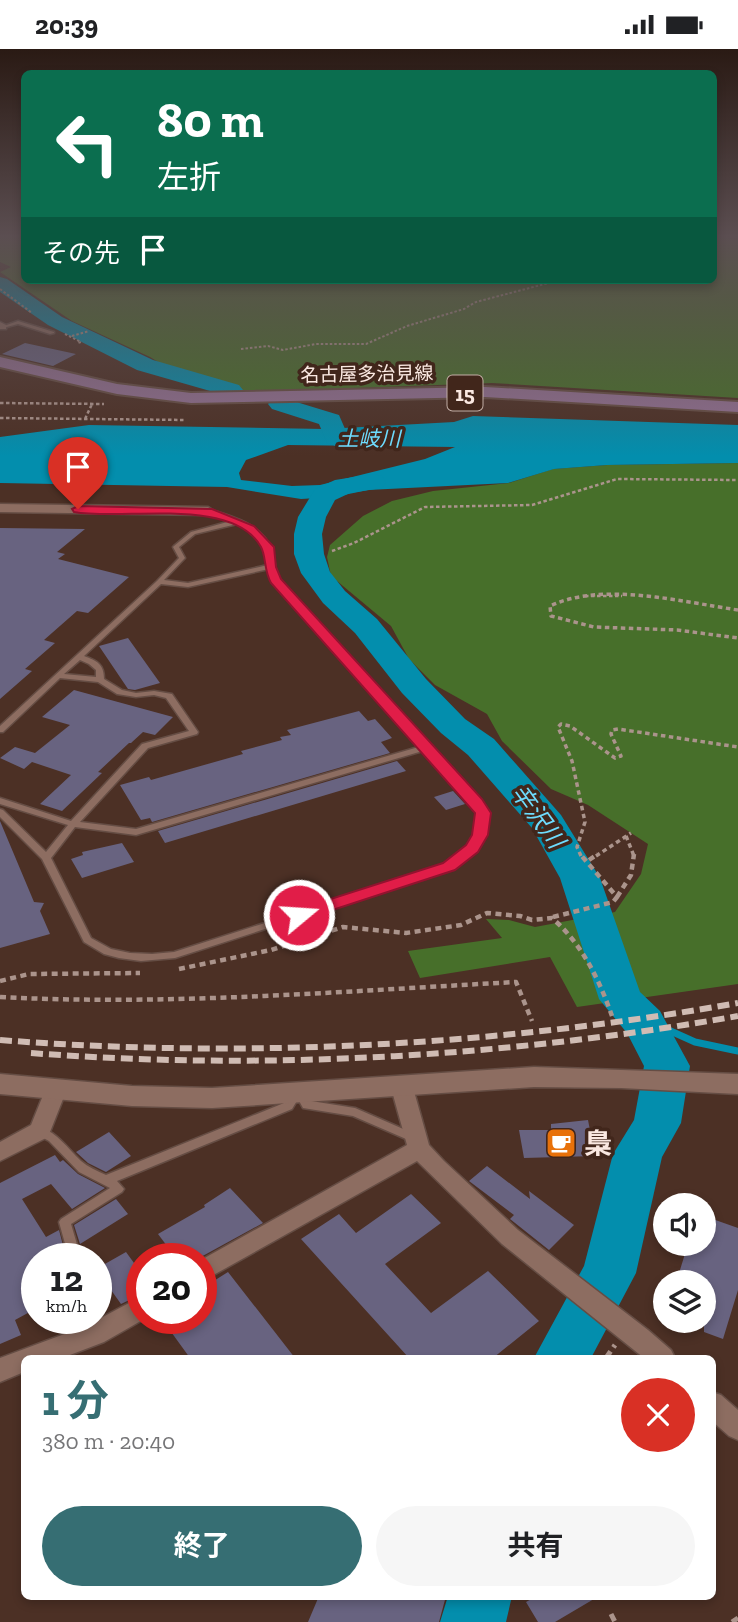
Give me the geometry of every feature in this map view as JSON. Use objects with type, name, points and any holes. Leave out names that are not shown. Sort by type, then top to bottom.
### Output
[{"type":"main road","name":"名古屋多治見線","points":[[0,362],[117,389],[191,398],[485,392],[738,407]]},
{"type":"street","points":[[0,508],[208,511]]},
{"type":"street","points":[[0,1084],[209,1098],[298,1095],[401,1084],[602,1075],[731,1083]]},
{"type":"street","points":[[401,1084],[417,1144],[460,1193],[569,1285],[616,1318],[659,1355]]},
{"type":"street","points":[[0,1152],[40,1131],[56,1089]]},
{"type":"street","points":[[217,1263],[417,1144]]},
{"type":"street","points":[[37,1355],[78,1334]]},
{"type":"street","points":[[0,1370],[21,1361]]},
{"type":"street","points":[[716,1407],[738,1427]]},
{"type":"lane","points":[[1,327],[18,321],[52,333]]},
{"type":"lane","points":[[0,812],[46,859],[88,940],[97,948],[134,958],[175,955],[449,867],[460,859],[480,835],[483,813],[477,802],[425,748],[275,580],[270,567],[268,547],[250,528],[208,511]]},
{"type":"lane","points":[[0,730],[159,582],[182,558],[176,547],[193,533],[238,522]]},
{"type":"lane","points":[[159,582],[188,585],[270,567]]},
{"type":"lane","points":[[80,657],[92,662],[100,670],[100,680]]},
{"type":"lane","points":[[46,859],[73,824],[145,746],[194,732],[169,696],[128,694],[100,680],[59,676]]},
{"type":"lane","points":[[0,801],[73,824],[136,832],[425,748]]},
{"type":"lane","points":[[109,1179],[288,1106],[298,1095],[307,1105],[355,1112],[417,1144]]},
{"type":"lane","points":[[40,1131],[48,1134],[84,1170],[109,1179],[118,1189],[65,1222],[71,1243]]},
{"type":"path","points":[[241,349],[268,346],[283,350],[316,344],[346,347],[366,344],[407,326],[463,309]]},
{"type":"path","points":[[70,336],[89,331]]},
{"type":"path","points":[[0,403],[112,404]]},
{"type":"path","points":[[85,419],[92,404]]},
{"type":"path","points":[[0,418],[186,421]]},
{"type":"path","points":[[332,551],[355,543],[425,507],[532,505],[617,479],[738,480]]},
{"type":"path","points":[[738,610],[603,594],[560,598],[550,606],[551,616],[568,623],[615,629],[690,630],[738,638]]},
{"type":"path","points":[[617,897],[583,859],[577,847],[585,822],[572,761],[558,727],[561,724],[570,726],[615,758],[621,756],[611,734],[618,729],[738,747]]},
{"type":"path","points":[[589,860],[631,833]]},
{"type":"path","points":[[173,970],[271,950],[343,927],[383,933],[406,933],[461,925],[487,913],[520,916],[532,920],[552,918],[613,902],[633,873],[636,860],[635,849],[626,836]]},
{"type":"path","points":[[552,918],[561,925],[592,969],[605,993],[612,1016]]},
{"type":"path","points":[[0,981],[29,974],[109,975],[148,972]]},
{"type":"path","points":[[0,997],[60,1000],[271,995],[516,982],[532,1021]]},
{"type":"path","points":[[611,1614],[615,1622]]},
{"type":"path","points":[[732,1622],[738,1618]]},
{"type":"green space","points":[[55,309],[738,309],[738,398],[492,383],[245,392],[176,373],[150,357],[72,321]]},
{"type":"green space","points":[[738,463],[738,984],[577,1007],[550,957],[420,978],[408,951],[502,938],[486,919],[509,920],[535,927],[615,912],[641,874],[648,844],[588,805],[551,789],[502,741],[487,714],[435,685],[409,659],[391,626],[331,576],[327,557],[330,545],[363,516],[392,501],[433,491],[509,483],[553,469],[607,465]]},
{"type":"water","name":"土岐川","points":[[473,416],[738,425],[738,463],[607,465],[554,469],[508,483],[368,490],[334,497],[301,499],[227,487],[0,483],[0,437],[89,425],[325,429],[454,422]],"holes":[[[288,445],[455,447],[425,459],[320,485],[292,486],[241,480],[239,473],[246,460]]]},
{"type":"building","points":[[25,343],[76,354],[53,366],[2,354]]},
{"type":"building","points":[[0,528],[85,529],[57,552],[65,554],[58,559],[129,577],[88,613],[77,611],[44,640],[55,643],[25,669],[32,671],[0,699]]},
{"type":"building","points":[[128,638],[160,683],[135,690],[128,689],[99,646]]},
{"type":"building","points":[[74,690],[173,717],[155,735],[143,732],[129,743],[62,811],[40,804],[71,775],[32,762],[24,769],[0,758],[15,747],[35,753],[70,725],[42,717]]},
{"type":"building","points":[[359,711],[368,721],[375,719],[392,738],[381,742],[390,753],[152,822],[150,818],[141,820],[120,785],[149,777],[151,780],[243,754],[241,751],[291,735],[287,730]]},
{"type":"building","points":[[397,761],[406,771],[165,843],[158,831]]},
{"type":"building","points":[[453,791],[465,804],[446,810],[434,797]]},
{"type":"building","points":[[0,821],[34,902],[44,903],[40,911],[50,934],[0,948]]},
{"type":"building","points":[[122,843],[134,862],[82,878],[71,859],[83,855],[82,852]]},
{"type":"building","points":[[588,1120],[595,1156],[524,1158],[519,1130],[551,1130],[551,1124]]},
{"type":"building","points":[[109,1132],[131,1156],[106,1172],[88,1163],[76,1152]]},
{"type":"building","points":[[55,1155],[60,1162],[63,1160],[78,1174],[105,1188],[72,1209],[51,1184],[22,1199],[46,1237],[59,1230],[62,1243],[21,1243],[21,1317],[15,1320],[21,1335],[0,1344],[0,1183]]},
{"type":"building","points":[[487,1166],[530,1199],[529,1191],[574,1225],[549,1250],[510,1219],[514,1215],[469,1181]]},
{"type":"building","points":[[230,1188],[263,1223],[217,1248],[217,1243],[165,1243],[158,1234],[205,1207],[204,1205]]},
{"type":"building","points":[[411,1194],[441,1223],[385,1264],[431,1313],[488,1271],[539,1321],[497,1355],[406,1355],[301,1239],[339,1214],[356,1233]]},
{"type":"building","points":[[116,1199],[128,1214],[82,1243],[74,1225]]},
{"type":"building","points":[[716,1220],[738,1228],[738,1290],[723,1339],[707,1333],[716,1333],[716,1270],[680,1270],[684,1256],[716,1256]]},
{"type":"building","points":[[126,1252],[126,1302],[121,1304],[112,1291],[112,1260]]},
{"type":"building","points":[[228,1272],[293,1355],[188,1355],[173,1334],[217,1334],[217,1279]]},
{"type":"building","points":[[317,1600],[445,1600],[439,1622],[308,1622]]},
{"type":"building","points":[[592,1600],[555,1622],[538,1622],[526,1602]]},
{"type":"waterway","points":[[38,309],[55,321],[145,365],[231,390]]},
{"type":"waterway","name":"土岐川","points":[[280,404],[330,420],[336,438]]},
{"type":"waterway","name":"辛沢川","points":[[373,482],[344,486],[325,495],[312,517],[308,534],[309,554],[316,573],[334,597],[366,626],[414,686],[453,726],[481,747],[548,823],[580,878],[621,999],[644,1023],[667,1066],[657,1123],[638,1154],[609,1273],[564,1355]]},
{"type":"waterway","points":[[644,1023],[655,1024],[695,1042],[738,1051]]},
{"type":"waterway","name":"辛沢川","points":[[473,1622],[479,1600]]},
{"type":"railway","points":[[0,1040],[185,1048],[370,1045],[555,1030],[738,1003]]},
{"type":"railway","points":[[31,1053],[208,1061],[386,1057],[563,1042],[738,1016]]},
{"type":"place","name":"梟","points":[[561,1143]]},
{"type":"route","points":[[78,509],[208,511],[250,528],[268,547],[270,567],[275,580],[425,748],[477,802],[483,813],[484,823],[472,848],[449,867],[299,915]]}]
